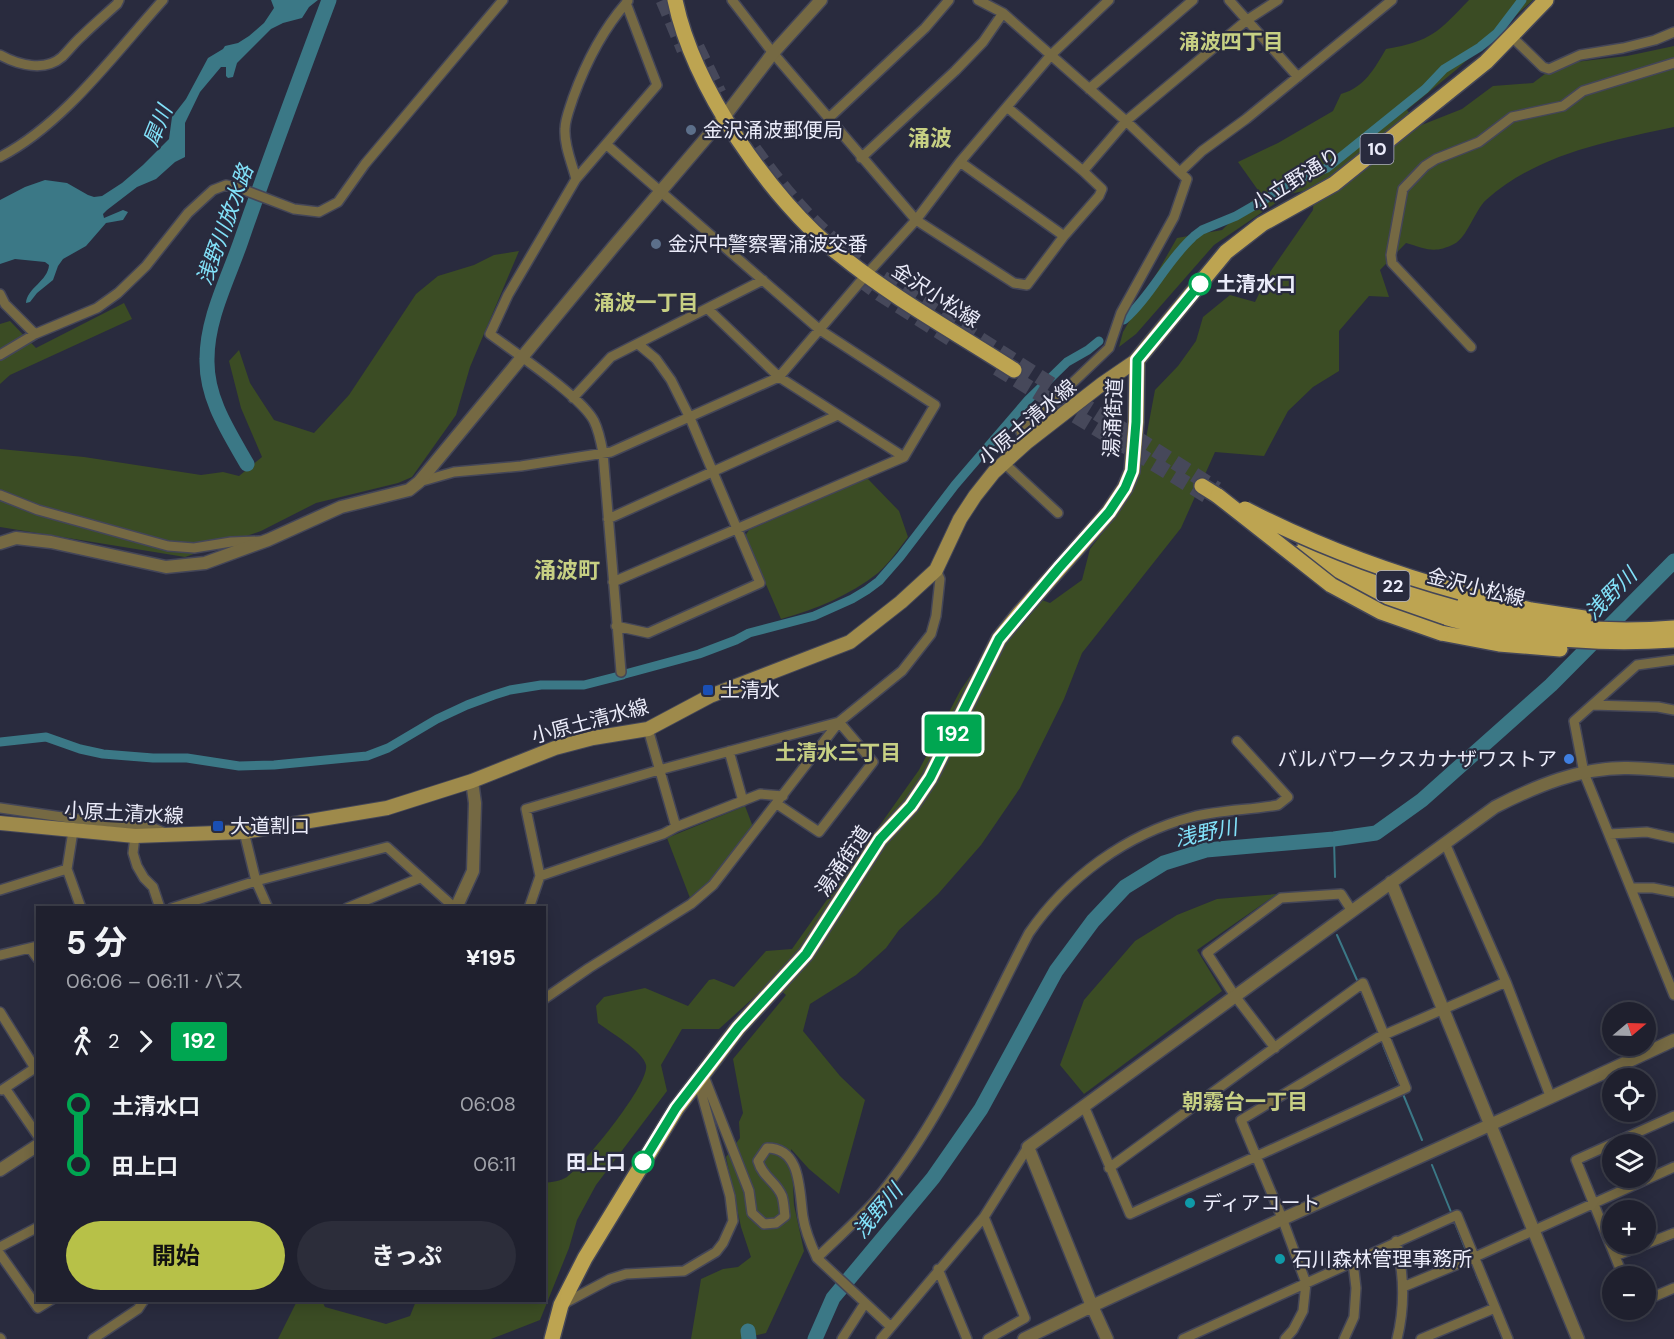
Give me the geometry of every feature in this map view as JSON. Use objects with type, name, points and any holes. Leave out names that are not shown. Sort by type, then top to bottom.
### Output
[{"type":"main road","points":[[666,0],[679,17]]},
{"type":"main road","points":[[675,0],[679,17]]},
{"type":"main road","name":"小立野通り","points":[[1137,360],[1226,252],[1262,224],[1334,184],[1466,79],[1546,0]]},
{"type":"main road","name":"金沢小松線","points":[[679,17],[708,88],[724,117],[774,188],[795,212],[837,253],[866,275],[1014,370]]},
{"type":"main road","name":"小原土清水線","points":[[0,823],[135,836],[244,832],[387,808],[472,781],[555,748],[593,738],[648,729],[730,688],[850,642],[901,602],[936,570],[960,519],[975,495],[994,472],[1026,443],[1137,360]]},
{"type":"main road","name":"湯涌街道","points":[[552,1339],[561,1305],[585,1258],[676,1108],[738,1028],[806,954],[880,839],[911,806],[930,778],[999,639],[1109,512],[1125,488],[1132,471],[1137,360]]},
{"type":"main road","name":"22","points":[[1202,486],[1251,513],[1333,549],[1460,592],[1531,610],[1563,621]]},
{"type":"main road","name":"22","points":[[1218,496],[1317,575],[1347,595],[1381,612],[1441,633],[1499,644],[1674,646]]},
{"type":"main road","name":"金沢小松線","points":[[1541,643],[1447,618],[1373,592],[1322,568],[1241,510],[1328,556],[1387,584],[1419,595],[1491,615],[1650,626]]},
{"type":"main road","name":"22","points":[[1650,626],[1674,622]]},
{"type":"main road","name":"22","points":[[1650,626],[1674,628]]},
{"type":"main road","name":"22","points":[[1629,647],[1674,640]]},
{"type":"street","points":[[0,56],[14,63],[33,66],[60,59],[81,36],[117,4],[118,0]]},
{"type":"street","points":[[0,355],[35,334],[97,308],[118,293],[146,266],[188,213],[213,190],[226,185],[294,209],[319,212],[338,202],[365,164],[503,0]]},
{"type":"street","points":[[732,0],[773,53],[916,220],[1014,283],[1027,285],[1102,189],[1007,107]]},
{"type":"street","points":[[0,543],[16,538],[51,542],[166,567],[205,563],[268,540],[341,507],[409,490],[522,359],[724,117],[773,53],[821,0]]},
{"type":"street","points":[[830,117],[925,28],[949,0]]},
{"type":"street","points":[[418,482],[454,472],[521,466],[611,452],[779,377],[916,220],[960,162],[1051,55],[1109,0]]},
{"type":"street","points":[[1089,89],[1193,0]]},
{"type":"street","points":[[1229,0],[1298,77]]},
{"type":"street","points":[[1083,171],[1126,122],[1247,20],[1278,0]]},
{"type":"street","points":[[1180,172],[1202,151],[1246,119],[1392,0]]},
{"type":"street","points":[[0,157],[18,148],[68,105],[162,1]]},
{"type":"street","points":[[621,672],[603,453],[599,434],[593,419],[573,398],[490,334],[508,295],[576,179],[657,85],[627,2]]},
{"type":"street","points":[[576,179],[566,142],[567,115],[583,72],[602,34],[627,2]]},
{"type":"street","points":[[984,2],[1003,13],[1187,179],[1174,217],[1121,313],[1109,348],[1021,432],[1026,443]]},
{"type":"street","points":[[861,158],[955,71],[983,42],[1003,13]]},
{"type":"street","points":[[1511,36],[1543,68],[1550,69],[1580,55],[1623,48],[1655,40],[1674,32]]},
{"type":"street","points":[[1471,347],[1392,263],[1391,255],[1403,189],[1430,163],[1479,142],[1512,117],[1563,106],[1583,91],[1674,63]]},
{"type":"street","points":[[607,145],[820,330],[935,405],[904,457],[613,582]]},
{"type":"street","points":[[960,162],[1064,236]]},
{"type":"street","points":[[573,398],[611,357],[763,280]]},
{"type":"street","points":[[0,294],[2,305],[35,334]]},
{"type":"street","points":[[708,309],[779,377],[904,457]]},
{"type":"street","points":[[616,626],[648,633],[760,583],[690,418],[671,380],[656,359],[638,344]]},
{"type":"street","points":[[608,519],[838,415]]},
{"type":"street","points":[[1004,463],[1058,513]]},
{"type":"street","points":[[0,495],[38,510],[168,546],[194,548],[231,542],[268,540]]},
{"type":"street","points":[[546,998],[692,904],[719,878],[839,722],[902,671],[932,634],[940,579],[936,570]]},
{"type":"street","points":[[1674,660],[1637,665],[1574,721],[1584,773],[1674,994]]},
{"type":"street","points":[[1593,705],[1658,707],[1674,710]]},
{"type":"street","points":[[530,906],[540,876],[526,809],[659,770],[839,722]]},
{"type":"street","points":[[540,876],[663,834],[760,794],[780,800],[819,832],[873,762],[839,722]]},
{"type":"street","points":[[648,729],[676,827]]},
{"type":"street","points":[[820,1261],[879,1197],[912,1152],[941,1105],[1029,933],[1043,912],[1060,894],[1099,862],[1151,830],[1192,817],[1278,805],[1288,797],[1237,741]]},
{"type":"street","points":[[729,751],[743,801]]},
{"type":"street","points":[[881,1339],[984,1217],[1028,1147],[1495,807],[1535,787],[1584,773],[1626,767],[1674,771]]},
{"type":"street","points":[[457,906],[473,871],[475,802],[472,781]]},
{"type":"street","points":[[0,808],[151,827],[170,836]]},
{"type":"street","points":[[73,831],[67,868],[80,906]]},
{"type":"street","points":[[244,832],[256,881],[267,906]]},
{"type":"street","points":[[1609,834],[1647,832],[1674,838]]},
{"type":"street","points":[[135,836],[136,866],[153,887],[159,906]]},
{"type":"street","points":[[1445,843],[1506,982],[1551,1098]]},
{"type":"street","points":[[178,906],[256,881],[387,847],[454,906]]},
{"type":"street","points":[[0,890],[67,868]]},
{"type":"street","points":[[352,906],[420,878]]},
{"type":"street","points":[[1391,882],[1578,1339]]},
{"type":"street","points":[[1631,888],[1653,888],[1674,892]]},
{"type":"street","points":[[1275,1048],[1235,996],[1207,953],[1281,898],[1341,894],[1352,911]]},
{"type":"street","points":[[0,956],[34,947]]},
{"type":"street","points":[[1664,971],[1674,966]]},
{"type":"street","points":[[1285,1339],[1293,1330],[1303,1311],[1306,1282],[1282,1218],[1240,1120],[1385,1035],[1506,982]]},
{"type":"street","points":[[1084,1106],[1109,1168],[1130,1214],[1406,1088],[1363,983],[1109,1168]]},
{"type":"street","points":[[0,1012],[36,1067],[3,1090],[36,1133]]},
{"type":"street","points":[[1024,1339],[1282,1218],[1551,1098],[1674,1040]]},
{"type":"street","points":[[700,1077],[748,1191],[752,1213],[764,1224],[776,1223],[785,1216],[783,1198],[762,1173],[758,1161],[767,1148],[776,1148],[787,1154],[795,1167],[800,1183],[803,1218],[810,1244],[820,1261],[890,1326]]},
{"type":"street","points":[[561,1305],[610,1279],[626,1274],[684,1271],[716,1252],[723,1243],[733,1221],[730,1196],[700,1077]]},
{"type":"street","points":[[1619,1266],[1576,1160],[1674,1116]]},
{"type":"street","points":[[0,1170],[36,1146]]},
{"type":"street","points":[[1028,1147],[1107,1339]]},
{"type":"street","points":[[1403,1287],[1674,1167]]},
{"type":"street","points":[[1183,1339],[1457,1215],[1508,1339]]},
{"type":"street","points":[[984,1217],[1025,1318],[988,1339]]},
{"type":"street","points":[[0,1247],[36,1228]]},
{"type":"street","points":[[1615,1256],[1674,1233]]},
{"type":"street","points":[[1396,1241],[1402,1266],[1403,1287],[1401,1322],[1396,1339]]},
{"type":"street","points":[[0,1254],[38,1308],[48,1302]]},
{"type":"street","points":[[1344,1339],[1354,1317],[1356,1288],[1353,1262]]},
{"type":"street","points":[[938,1269],[968,1339]]},
{"type":"street","points":[[1656,1296],[1674,1288]]},
{"type":"street","points":[[842,1339],[863,1301]]},
{"type":"street","points":[[93,1339],[138,1309],[143,1302]]},
{"type":"street","points":[[1421,1339],[1495,1308]]},
{"type":"shaded area","points":[[271,0],[318,0],[309,7],[302,18],[271,29],[237,63],[233,77],[228,78],[226,67],[221,67],[200,92],[185,123],[185,157],[175,162],[156,179],[137,187],[107,210],[103,214],[104,218],[123,210],[128,212],[123,220],[106,223],[86,246],[63,259],[53,280],[30,302],[26,303],[30,293],[45,276],[49,265],[45,262],[15,259],[0,264],[0,200],[45,180],[67,183],[94,197],[102,196],[122,183],[169,139],[172,117],[186,99],[208,58],[225,46],[238,43],[264,23],[274,8]]},
{"type":"shaded area","points":[[1469,0],[1533,0],[1456,70],[1407,110],[1419,126],[1462,109],[1493,86],[1533,83],[1558,64],[1627,56],[1674,46],[1674,127],[1599,144],[1551,160],[1528,171],[1506,184],[1486,200],[1463,236],[1454,244],[1441,249],[1425,249],[1406,243],[1380,270],[1389,297],[1369,296],[1339,331],[1339,371],[1313,387],[1288,411],[1264,456],[1215,452],[1181,528],[1082,653],[1064,699],[1020,788],[981,845],[938,894],[899,930],[886,948],[856,975],[810,1004],[803,1031],[840,1076],[865,1100],[839,1194],[809,1169],[791,1149],[794,1205],[804,1251],[766,1333],[740,1339],[691,1339],[701,1279],[723,1269],[738,1267],[751,1257],[741,1227],[726,1157],[740,1138],[739,1122],[743,1113],[733,1059],[786,995],[771,982],[719,1029],[682,1029],[661,1065],[667,1091],[596,1185],[577,1220],[569,1248],[540,1320],[491,1339],[278,1339],[296,1302],[322,1302],[325,1307],[386,1324],[410,1316],[416,1302],[546,1302],[546,1183],[567,1177],[587,1157],[638,1089],[646,1065],[639,1054],[598,1023],[596,1006],[604,997],[645,988],[688,1006],[709,980],[714,979],[734,987],[766,951],[792,949],[919,770],[960,691],[1026,594],[1050,603],[1082,580],[1090,549],[1126,502],[1139,476],[1155,390],[1178,366],[1196,341],[1203,317],[1230,295],[1255,302],[1270,272],[1313,210],[1314,189],[1289,194],[1214,245],[1136,334],[1119,347],[1123,332],[1177,238],[1222,230],[1260,193],[1238,162],[1278,143],[1333,111],[1341,94],[1363,82],[1386,49],[1402,46],[1433,34]]},
{"type":"shaded area","points":[[519,251],[470,367],[456,415],[412,477],[398,483],[316,503],[261,531],[185,557],[0,527],[0,449],[84,457],[201,475],[223,472],[239,476],[262,457],[241,408],[229,361],[239,350],[250,383],[274,420],[314,433],[349,395],[416,294],[438,276],[474,265],[494,255]]},
{"type":"shaded area","points":[[124,303],[132,319],[10,375],[0,384],[0,324],[10,321],[36,348]]},
{"type":"shaded area","points":[[867,478],[899,511],[908,537],[886,565],[867,581],[832,601],[781,619],[745,536],[749,530]]},
{"type":"shaded area","points":[[745,806],[753,827],[708,883],[690,898],[667,838]]},
{"type":"shaded area","points":[[1277,894],[1197,950],[1222,991],[1084,1094],[1060,1065],[1084,1000],[1135,941],[1177,915],[1217,899]]},
{"type":"waterway","name":"浅野川放水路","points":[[247,464],[219,414],[210,387],[207,359],[210,329],[329,0]]},
{"type":"waterway","points":[[1481,46],[1497,33],[1522,0]]},
{"type":"waterway","points":[[1194,236],[1202,230],[1236,216],[1302,178],[1327,168],[1425,89],[1444,69],[1480,47]]},
{"type":"waterway","points":[[1124,320],[1134,311],[1192,238]]},
{"type":"waterway","points":[[625,674],[699,654],[749,633],[814,616],[867,590],[879,581],[900,557],[955,485],[1028,400],[1067,362],[1099,341]]},
{"type":"waterway","name":"浅野川","points":[[815,1339],[833,1298],[933,1178],[981,1109],[1056,971],[1093,921],[1125,887],[1164,863],[1206,850],[1376,833],[1422,800],[1551,685],[1674,561]]},
{"type":"waterway","points":[[0,742],[46,737],[103,754],[187,758],[239,766],[367,756],[388,748],[437,719],[494,695],[541,685],[584,685],[623,675]]},
{"type":"waterway","points":[[1334,839],[1335,877]]},
{"type":"waterway","points":[[1337,935],[1357,980]]},
{"type":"waterway","points":[[1362,993],[1377,1029]]},
{"type":"waterway","points":[[1383,1045],[1398,1082]]},
{"type":"waterway","points":[[1403,1094],[1422,1140]]},
{"type":"waterway","points":[[1432,1165],[1451,1212]]},
{"type":"waterway","points":[[1455,1223],[1467,1253]]},
{"type":"waterway","points":[[1476,1274],[1488,1302]]},
{"type":"waterway","points":[[1494,1317],[1503,1339]]},
{"type":"waterway","name":"浅野川放水路","points":[[748,1331],[749,1339]]},
{"type":"tunnel","points":[[663,0],[684,50]]},
{"type":"tunnel","points":[[697,47],[719,93]]},
{"type":"tunnel","points":[[754,149],[777,180],[816,224],[861,262]]},
{"type":"tunnel","points":[[883,278],[1217,489]]},
{"type":"tunnel","points":[[861,280],[951,339]]},
{"type":"tunnel","points":[[997,368],[1212,499]]},
{"type":"bus line","name":"192","points":[[643,1162],[676,1108],[738,1028],[806,954],[880,839],[911,806],[945,751],[999,639],[1109,512],[1125,488],[1132,471],[1137,360],[1200,284]]},
{"type":"place","name":"金沢涌波郵便局","points":[[691,130]]},
{"type":"place","name":"金沢中警察署涌波交番","points":[[656,244]]},
{"type":"place","name":"土清水口","points":[[1200,284]]},
{"type":"place","name":"土清水","points":[[708,690]]},
{"type":"place","name":"バルバワークスカナザワストア","points":[[1569,759]]},
{"type":"place","name":"大道割口","points":[[218,826]]},
{"type":"place","name":"田上口","points":[[643,1162]]},
{"type":"place","name":"ディアコート","points":[[1190,1203]]},
{"type":"place","name":"石川森林管理事務所","points":[[1280,1259]]},
{"type":"district","name":"涌波四丁目","points":[[1231,42]]},
{"type":"district","name":"涌波","points":[[930,138]]},
{"type":"district","name":"涌波一丁目","points":[[646,303]]},
{"type":"district","name":"涌波町","points":[[567,570]]},
{"type":"district","name":"土清水三丁目","points":[[838,753]]},
{"type":"district","name":"朝霧台一丁目","points":[[1245,1102]]},
{"type":"water label","name":"犀川","points":[[158,126]]}]
